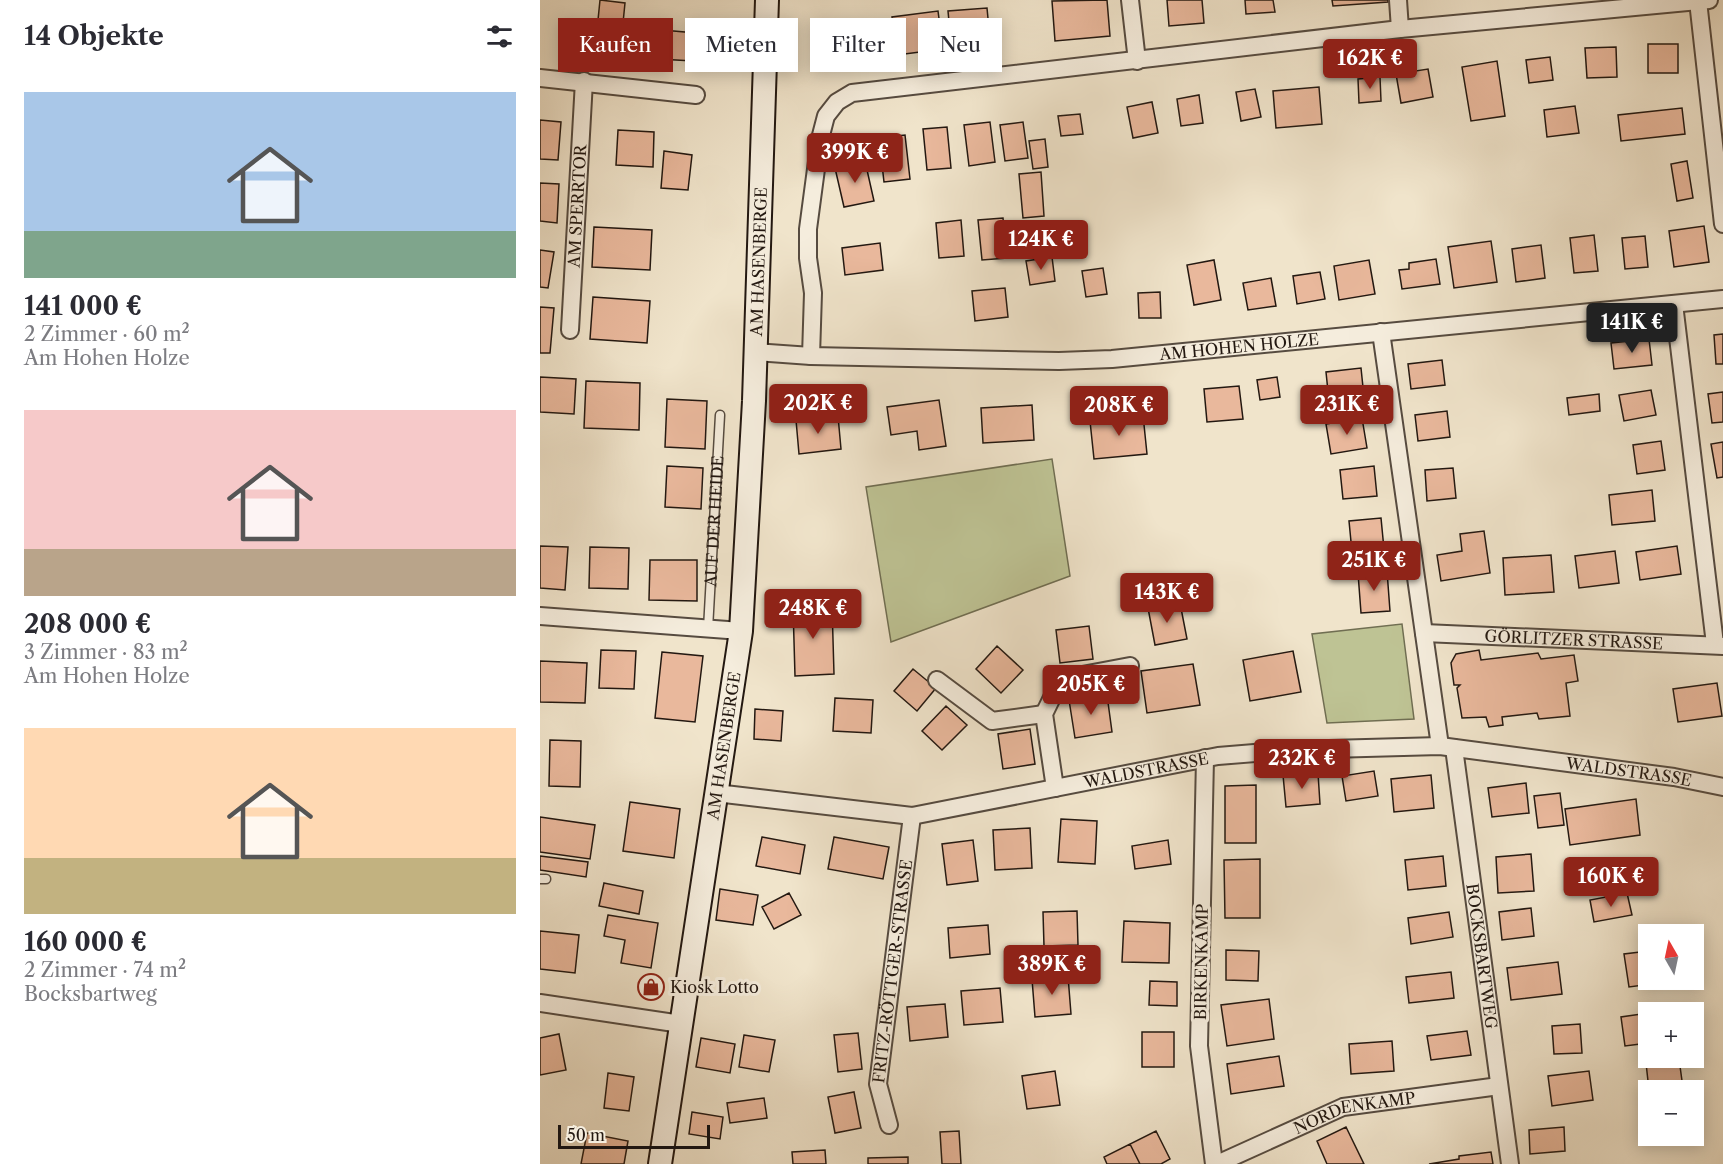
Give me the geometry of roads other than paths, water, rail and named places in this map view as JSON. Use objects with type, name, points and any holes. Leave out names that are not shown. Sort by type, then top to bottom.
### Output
[{"type":"street","name":"AM HASENBERGE","points":[[660,1164],[741,631],[756,352],[767,0]]},
{"type":"street","points":[[1130,0],[1137,61]]},
{"type":"street","points":[[1398,0],[1400,29]]},
{"type":"street","points":[[811,356],[813,293],[808,258],[808,230],[820,139],[825,116],[837,102],[852,93],[1400,29],[1704,1],[1723,224]]},
{"type":"street","points":[[540,78],[696,95]]},
{"type":"street","name":"AM SPERRTOR","points":[[570,330],[584,81]]},
{"type":"street","name":"AM HOHEN HOLZE","points":[[756,352],[811,356],[1059,361],[1112,359],[1723,299]]},
{"type":"street","points":[[1674,304],[1719,645]]},
{"type":"street","name":"BOCKSBARTWEG","points":[[1381,332],[1424,633],[1447,747],[1510,1164]]},
{"type":"street","points":[[540,616],[741,631]]},
{"type":"street","name":"GÖRLITZER STRASSE","points":[[1424,633],[1719,645]]},
{"type":"street","points":[[1055,788],[1044,714],[1060,679],[1130,666]]},
{"type":"street","points":[[937,680],[992,721],[1044,714]]},
{"type":"street","name":"WALDSTRASSE","points":[[716,793],[912,816],[1205,758],[1292,750],[1447,747],[1674,777],[1723,787]]},
{"type":"street","name":"BIRKENKAMP","points":[[1205,758],[1199,1046],[1215,1164]]},
{"type":"street","name":"FRITZ-RÖTTGER-STRASSE","points":[[889,1125],[878,1084],[912,816]]},
{"type":"street","points":[[540,1003],[681,1024]]},
{"type":"street","name":"NORDENKAMP","points":[[1215,1164],[1342,1107],[1499,1086]]},
{"type":"lane","name":"AUF DER HEIDE","points":[[708,629],[720,415]]},
{"type":"place","name":"Kiosk Lotto","points":[[651,987]]}]
